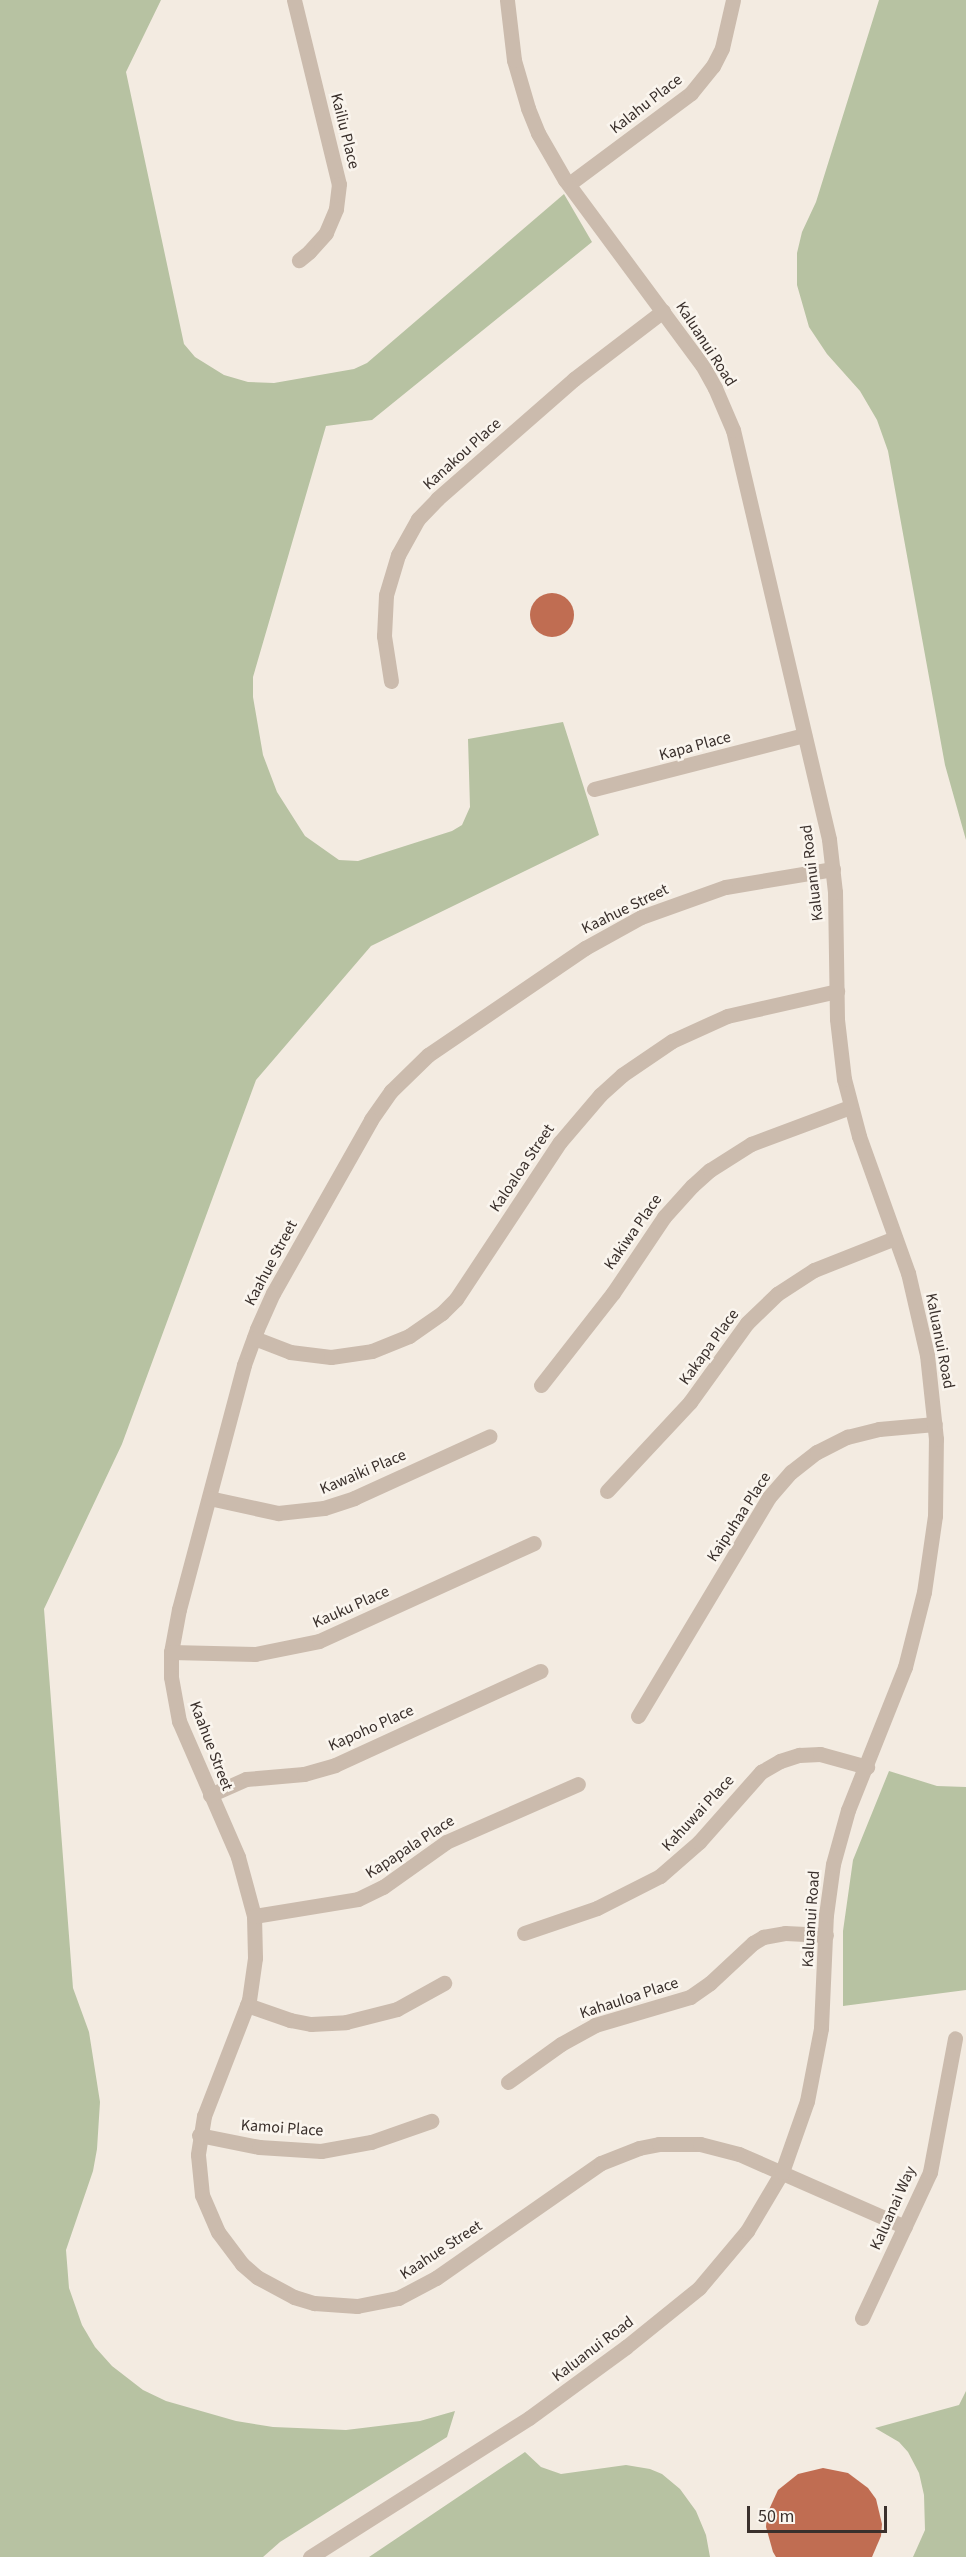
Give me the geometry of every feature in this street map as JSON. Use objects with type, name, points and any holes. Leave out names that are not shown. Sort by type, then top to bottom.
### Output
[{"type":"street","name":"Kailiu Place","points":[[294,0],[339,184],[336,210],[326,233],[309,252],[298,260]]},
{"type":"street","name":"Kaluanui Road","points":[[310,2557],[555,2400],[699,2288],[747,2231],[782,2172],[799,2128],[816,2065],[829,1889],[837,1847],[848,1810],[905,1667],[924,1592],[935,1516],[935,1424],[927,1355],[919,1314],[850,1107],[840,1050],[833,869],[823,813],[733,430],[706,373],[569,184],[538,133],[525,100],[514,60],[507,0]]},
{"type":"street","name":"Kalahu Place","points":[[569,184],[691,93],[713,66],[722,48],[733,0]]},
{"type":"street","name":"Kanakou Place","points":[[392,681],[384,636],[386,595],[398,555],[418,519],[437,499],[573,379],[663,311]]},
{"type":"street","name":"Kapa Place","points":[[594,789],[804,735]]},
{"type":"street","name":"Kaahue Street","points":[[833,869],[725,887],[641,917],[585,948],[428,1055],[403,1077],[381,1105],[273,1293],[254,1338],[179,1609],[171,1652],[172,1688],[179,1721],[245,1876],[254,1916],[255,1958],[247,2005],[211,2097],[199,2135],[198,2155],[202,2195],[218,2232],[229,2249],[242,2264],[274,2288],[304,2300],[335,2306],[378,2303],[417,2289],[601,2163],[639,2148],[659,2144],[700,2144],[739,2154],[905,2227]]},
{"type":"street","name":"Kaloaloa Street","points":[[254,1338],[290,1352],[331,1357],[372,1351],[409,1336],[442,1313],[456,1299],[561,1142],[600,1095],[622,1075],[672,1041],[727,1016],[837,991]]},
{"type":"street","name":"Kakiwa Place","points":[[540,1385],[613,1293],[664,1216],[692,1186],[710,1170],[751,1144],[795,1125],[850,1107]]},
{"type":"street","name":"Kakapa Place","points":[[606,1491],[690,1402],[747,1323],[769,1301],[814,1270],[895,1238]]},
{"type":"street","name":"Kaipuhaa Place","points":[[638,1716],[770,1497],[791,1472],[817,1452],[847,1437],[879,1429],[935,1424]]},
{"type":"street","name":"Kawaiki Place","points":[[208,1498],[278,1513],[324,1508],[354,1498],[490,1436]]},
{"type":"street","name":"Kauku Place","points":[[171,1652],[255,1654],[319,1641],[534,1543]]},
{"type":"street","name":"Kapoho Place","points":[[210,1795],[246,1779],[304,1774],[335,1765],[540,1671]]},
{"type":"street","name":"Kahuwai Place","points":[[524,1933],[597,1908],[660,1876],[699,1842],[761,1772],[780,1761],[799,1755],[819,1754],[867,1767]]},
{"type":"street","name":"Kapapala Place","points":[[254,1916],[344,1903],[365,1896],[383,1887],[446,1842],[578,1784]]},
{"type":"street","name":"Kahauloa Place","points":[[508,2082],[561,2044],[595,2025],[690,1997],[710,1983],[744,1950],[762,1937],[785,1933],[826,1935]]},
{"type":"street","points":[[247,2005],[290,2020],[311,2024],[346,2022],[397,2009],[444,1983]]},
{"type":"street","name":"Kaluanai Way","points":[[862,2318],[930,2172],[955,2038]]},
{"type":"street","name":"Kamoi Place","points":[[199,2135],[259,2147],[321,2151],[371,2142],[431,2121]]},
{"type":"green space","points":[[0,0],[161,0],[126,72],[184,344],[195,357],[224,375],[248,382],[274,383],[354,369],[367,363],[564,194],[592,242],[372,420],[326,426],[253,677],[253,697],[263,755],[277,792],[305,836],[339,860],[358,861],[452,831],[462,825],[470,807],[468,739],[563,722],[599,835],[371,946],[256,1080],[122,1444],[44,1609],[73,1988],[89,2032],[100,2102],[93,2171],[66,2250],[69,2288],[82,2325],[95,2347],[112,2366],[143,2390],[166,2401],[236,2421],[273,2427],[346,2430],[420,2421],[455,2411],[447,2437],[280,2542],[263,2557],[0,2557]]},
{"type":"green space","points":[[879,0],[966,0],[966,840],[945,765],[888,451],[877,420],[860,391],[827,354],[809,327],[797,285],[797,253],[802,232],[816,202]]},
{"type":"green space","points":[[889,1771],[937,1786],[966,1787],[966,1990],[843,2006],[843,1931],[853,1860]]},
{"type":"green space","points":[[966,2391],[966,2557],[913,2557],[925,2530],[924,2495],[919,2473],[908,2452],[899,2442],[875,2428],[959,2405]]},
{"type":"green space","points":[[525,2452],[541,2467],[561,2474],[626,2465],[650,2469],[662,2474],[680,2489],[696,2511],[706,2535],[710,2557],[369,2557]]},
{"type":"building","points":[[552,593],[561,594],[568,599],[573,606],[573,624],[568,631],[561,636],[552,637],[543,636],[536,631],[531,624],[530,615],[531,606],[536,599],[543,594]]},
{"type":"building","points":[[823,2468],[848,2473],[868,2488],[876,2499],[882,2524],[881,2536],[872,2557],[776,2557],[773,2552],[766,2527],[767,2514],[778,2490],[798,2474]]}]
